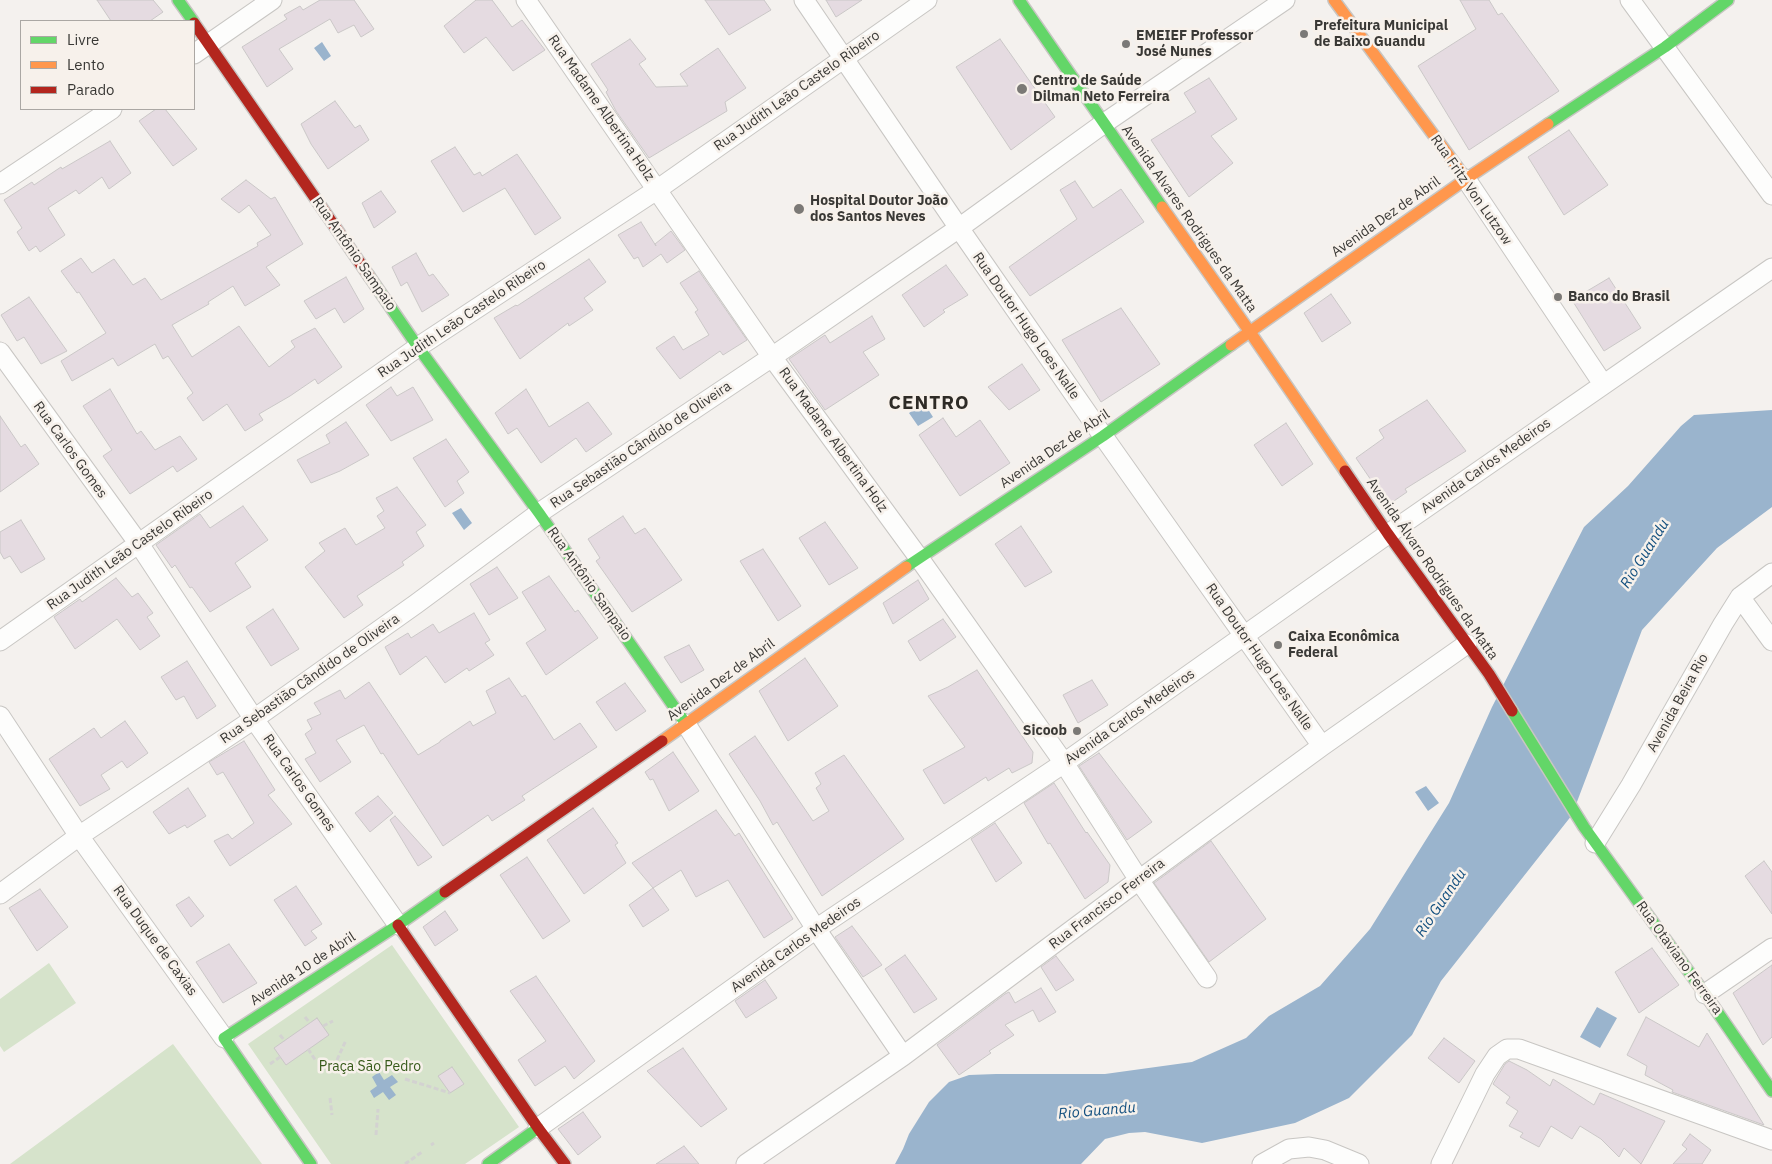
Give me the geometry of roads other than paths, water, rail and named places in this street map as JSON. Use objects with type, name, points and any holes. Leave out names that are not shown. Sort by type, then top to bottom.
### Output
[{"type":"street","name":"Rua Antônio Sampaio","points":[[178,0],[192,20]]},
{"type":"street","points":[[201,49],[272,0]]},
{"type":"street","name":"Rua Madame Albertina Holz","points":[[526,0],[772,357],[919,558],[1064,764],[1138,880],[1208,978]]},
{"type":"street","name":"Rua Doutor Hugo Loes Nalle","points":[[804,0],[1103,436],[1322,746]]},
{"type":"street","name":"Rua Judith Leão Castelo Ribeiro","points":[[0,642],[418,347],[658,189],[927,0]]},
{"type":"street","name":"Avenida Alvares Rodrigues da Matta","points":[[1019,0],[1103,124],[1250,332]]},
{"type":"street","name":"Rua Sebastião Cândido de Oliveira","points":[[0,894],[79,836],[254,719],[540,513],[772,357],[959,228],[1103,124],[1284,0]]},
{"type":"street","name":"Rua Fritz Von Lutzow","points":[[1334,0],[1466,179],[1603,384]]},
{"type":"street","points":[[1630,0],[1772,195]]},
{"type":"street","name":"Avenida Dez de Abril","points":[[398,924],[686,724],[919,558],[1103,436],[1466,179],[1664,47],[1728,0]]},
{"type":"street","name":"Rua Antônio Sampaio","points":[[195,29],[201,49],[540,513],[686,724],[816,929],[903,1056]]},
{"type":"street","points":[[0,184],[111,110]]},
{"type":"street","name":"Avenida Carlos Medeiros","points":[[488,1164],[816,929],[1064,764],[1388,534],[1772,268]]},
{"type":"street","name":"Avenida Álvaro Rodrigues da Matta","points":[[1250,332],[1388,534],[1489,674],[1584,827]]},
{"type":"street","name":"Rua Carlos Gomes","points":[[0,352],[139,544],[254,719],[538,1128],[565,1164]]},
{"type":"street","name":"Avenida Beira Rio","points":[[1596,843],[1631,786],[1722,624],[1740,597],[1772,573]]},
{"type":"street","points":[[1740,597],[1772,641]]},
{"type":"street","name":"Rua Francisco Ferreira","points":[[746,1164],[903,1056],[1138,880],[1322,746],[1467,644]]},
{"type":"street","name":"Rua Duque de Caxias","points":[[0,716],[79,836],[224,1038],[311,1164]]},
{"type":"street","name":"Rua Otaviano Ferreira","points":[[1584,827],[1705,994],[1772,1091]]},
{"type":"street","name":"Avenida 10 de Abril","points":[[224,1038],[398,924]]},
{"type":"street","points":[[1705,994],[1772,948]]},
{"type":"street","points":[[1440,1164],[1485,1074],[1497,1056],[1507,1049],[1519,1049],[1772,1140]]},
{"type":"street","points":[[1262,1164],[1289,1149],[1309,1147],[1325,1150],[1359,1164]]},
{"type":"water","points":[[322,42],[331,56],[324,61],[314,48]]},
{"type":"water","points":[[924,403],[933,417],[918,426],[909,413]]},
{"type":"water","name":"Rio Guandu","points":[[1772,410],[1772,507],[1717,548],[1642,630],[1572,815],[1441,981],[1412,1035],[1349,1098],[1295,1123],[1202,1143],[1145,1132],[1129,1133],[1105,1139],[1081,1164],[895,1164],[909,1134],[929,1102],[949,1082],[969,1075],[1105,1074],[1192,1062],[1246,1038],[1269,1016],[1320,986],[1370,929],[1449,803],[1492,707],[1584,527],[1628,486],[1681,426],[1694,415]]},
{"type":"water","points":[[461,508],[472,523],[464,530],[452,513]]},
{"type":"water","points":[[1426,786],[1439,803],[1428,811],[1415,792]]},
{"type":"water","points":[[1597,1007],[1617,1018],[1600,1048],[1580,1037]]},
{"type":"water","points":[[379,1072],[384,1080],[392,1075],[398,1082],[390,1087],[396,1095],[389,1100],[383,1092],[374,1098],[370,1091],[377,1086],[372,1077]]},
{"type":"place","name":"Prefeitura Municipal de Baixo Guandu","points":[[1304,34]]},
{"type":"place","name":"EMEIEF Professor José Nunes","points":[[1126,44]]},
{"type":"place","name":"Centro de Saúde Dilman Neto Ferreira","points":[[1022,89]]},
{"type":"place","name":"Hospital Doutor João dos Santos Neves","points":[[799,209]]},
{"type":"place","name":"Banco do Brasil","points":[[1558,297]]},
{"type":"place","name":"Caixa Econômica Federal","points":[[1278,645]]},
{"type":"place","name":"Sicoob","points":[[1077,731]]},
{"type":"district","name":"CENTRO","points":[[929,404]]},
{"type":"park label","name":"Praça São Pedro","points":[[370,1067]]}]
